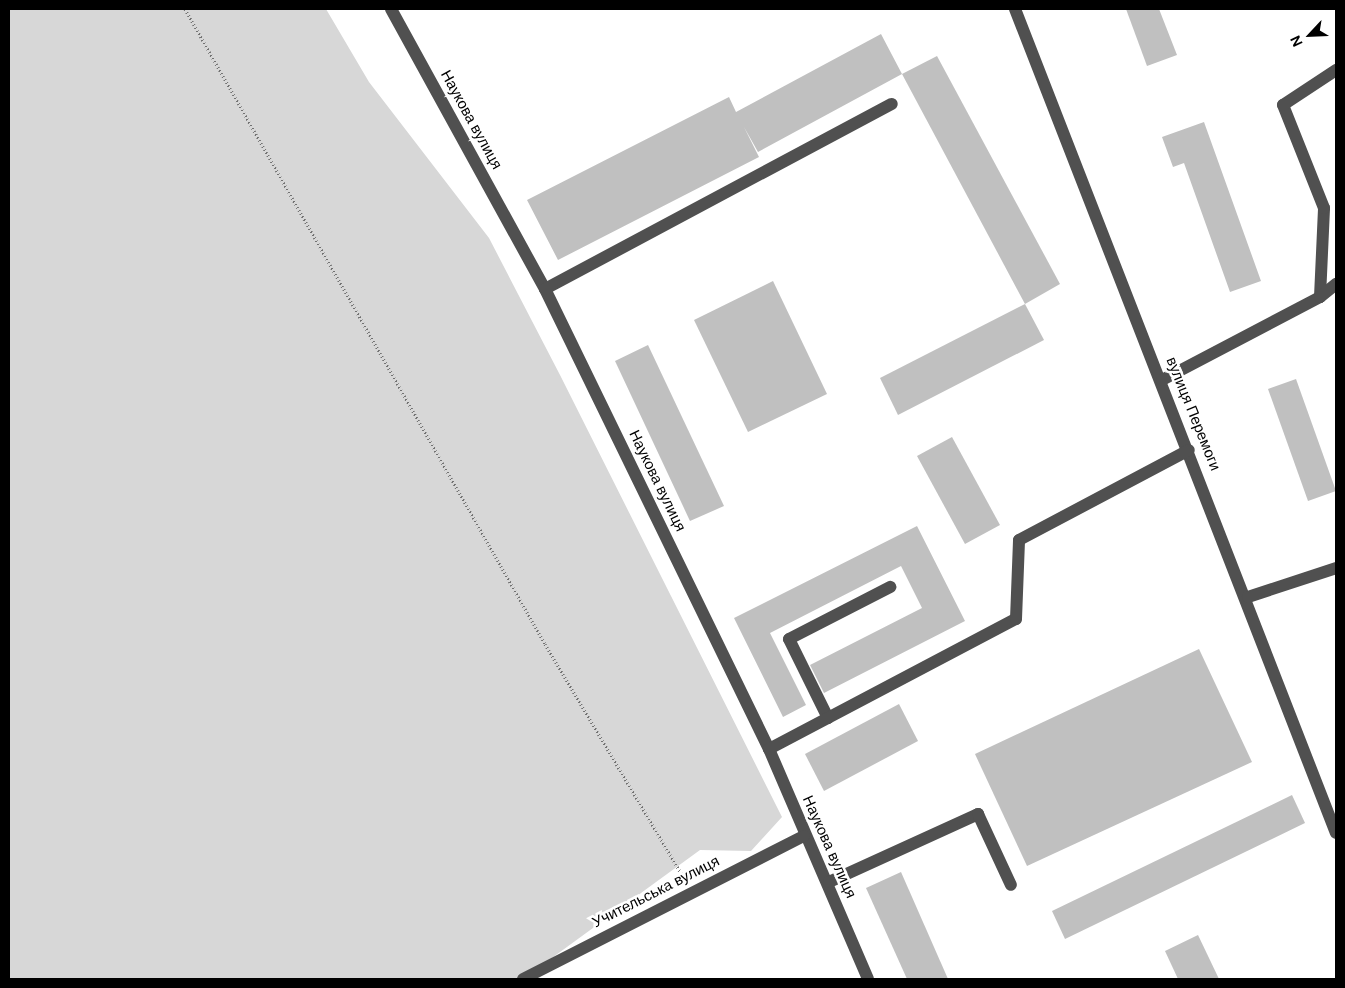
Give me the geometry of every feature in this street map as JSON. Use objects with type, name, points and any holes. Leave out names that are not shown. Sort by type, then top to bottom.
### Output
[{"type":"street","name":"Наукова вулиця","points":[[391,9],[545,289],[770,749],[804,836],[828,882],[868,979]]},
{"type":"street","name":"вулиця Перемоги","points":[[1015,9],[1248,597],[1336,833]]},
{"type":"street","points":[[1320,297],[1324,208],[1283,104],[1336,70]]},
{"type":"street","points":[[545,289],[892,104]]},
{"type":"street","points":[[1162,380],[1320,297],[1336,284]]},
{"type":"street","points":[[770,749],[1016,619],[1019,540],[1189,450]]},
{"type":"street","points":[[1248,597],[1336,568]]},
{"type":"street","points":[[828,718],[789,639],[890,587]]},
{"type":"street","points":[[828,882],[978,814],[1011,886]]},
{"type":"street","name":"Учительська вулиця","points":[[523,979],[691,890],[804,836]]},
{"type":"path","points":[[185,9],[545,644],[691,890]]},
{"type":"shaded area","points":[[9,9],[326,9],[369,82],[489,238],[560,375],[782,817],[751,851],[700,850],[523,979],[9,979]]},
{"type":"building","points":[[1126,9],[1159,9],[1177,55],[1147,66]]},
{"type":"building","points":[[881,34],[902,74],[758,152],[744,127],[759,157],[558,260],[527,200],[729,97],[736,112]]},
{"type":"building","points":[[937,56],[1060,284],[1025,304],[902,74]]},
{"type":"building","points":[[1204,122],[1261,281],[1230,292],[1184,163],[1173,167],[1162,137]]},
{"type":"building","points":[[773,281],[827,394],[748,432],[694,320]]},
{"type":"building","points":[[1025,304],[1044,340],[898,415],[880,378]]},
{"type":"building","points":[[648,345],[724,506],[690,521],[615,361]]},
{"type":"building","points":[[1296,379],[1336,491],[1308,501],[1268,389]]},
{"type":"building","points":[[952,437],[1000,525],[965,544],[917,456]]},
{"type":"building","points":[[917,526],[965,621],[824,693],[810,665],[922,608],[901,566],[770,633],[806,705],[783,717],[734,618]]},
{"type":"building","points":[[1199,649],[1252,762],[1027,866],[975,754]]},
{"type":"building","points":[[899,704],[918,741],[824,791],[805,754]]},
{"type":"building","points":[[1292,795],[1305,823],[1065,939],[1052,911]]},
{"type":"building","points":[[901,872],[948,979],[907,979],[866,888]]},
{"type":"building","points":[[1198,935],[1219,979],[1178,979],[1165,951]]}]
